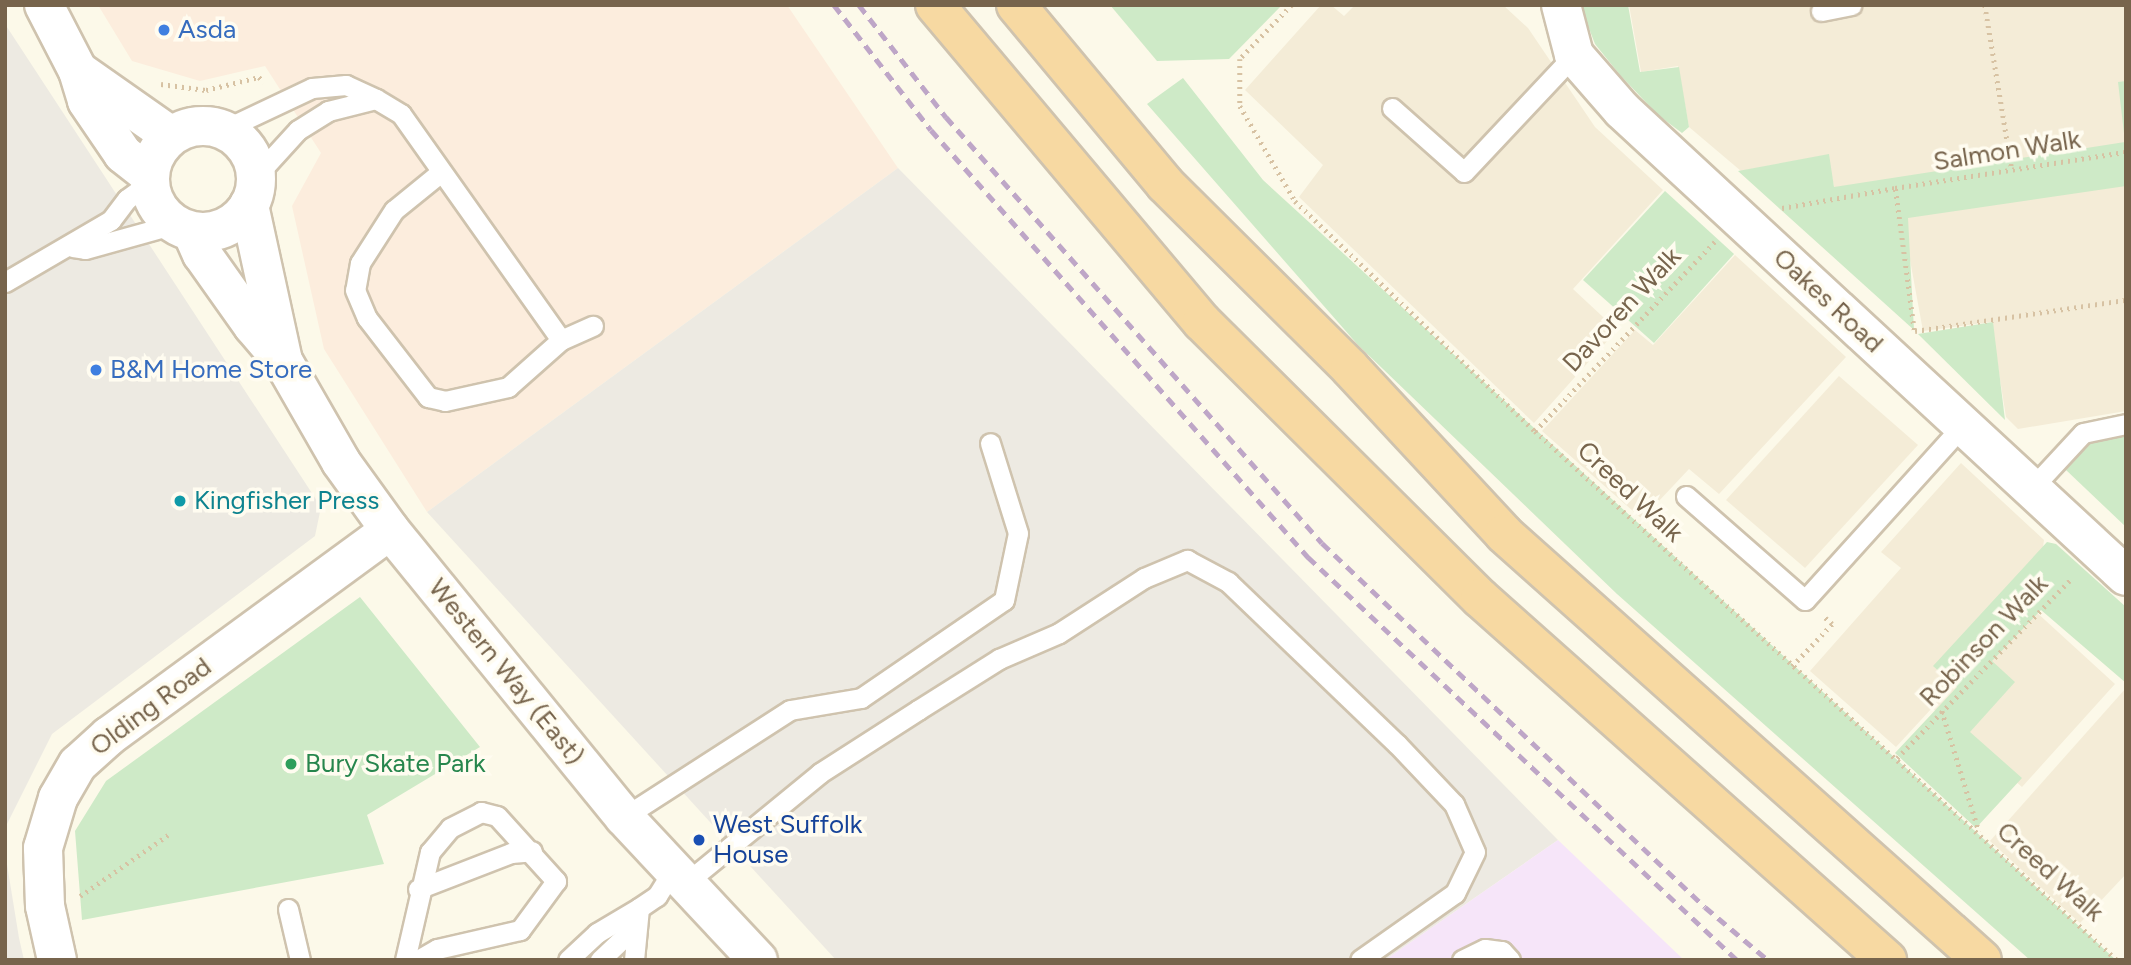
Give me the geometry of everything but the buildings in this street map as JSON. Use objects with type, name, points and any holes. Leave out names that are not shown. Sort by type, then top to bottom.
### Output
[{"type":"highway","points":[[935,5],[1202,322],[1480,598],[1887,960]]},
{"type":"highway","points":[[1016,5],[1165,184],[1350,368],[1504,534],[1982,960]]},
{"type":"street","points":[[44,5],[78,71],[87,100],[122,154],[150,179]]},
{"type":"street","name":"Oakes Road","points":[[1561,5],[1574,55],[1622,110],[2126,576]]},
{"type":"street","points":[[78,71],[171,136]]},
{"type":"street","points":[[205,126],[223,130],[239,141],[253,190],[226,227],[183,228],[153,199],[150,179],[153,160],[171,136],[205,126]]},
{"type":"street","name":"Western Way (East)","points":[[253,190],[283,360]]},
{"type":"street","name":"Western Way (East)","points":[[183,228],[245,316],[283,360],[341,462],[390,530],[624,817],[758,960]]},
{"type":"street","name":"Olding Road","points":[[57,960],[45,906],[43,848],[58,798],[78,764],[109,736],[390,530]]},
{"type":"lane","points":[[1821,11],[1851,5]]},
{"type":"lane","points":[[1392,108],[1464,173],[1574,55]]},
{"type":"lane","points":[[223,130],[312,88],[346,85],[401,114],[561,340]]},
{"type":"lane","points":[[253,190],[298,130],[328,111],[376,99]]},
{"type":"lane","points":[[441,172],[394,210],[360,263],[355,290],[367,318],[428,397],[445,401],[508,387],[561,340],[593,326]]},
{"type":"lane","points":[[5,282],[46,255],[72,246],[111,220],[127,199],[150,179]]},
{"type":"lane","points":[[72,246],[85,249],[183,228]]},
{"type":"lane","points":[[2031,488],[2083,433],[2126,424]]},
{"type":"lane","points":[[1686,496],[1805,600],[1963,425]]},
{"type":"lane","points":[[624,817],[790,710],[861,698],[1004,600],[1018,533],[990,443]]},
{"type":"lane","points":[[600,960],[657,896],[820,774],[999,659],[1059,633],[1144,578],[1187,560],[1228,582],[1397,744],[1454,804],[1475,852],[1455,893],[1360,960]]},
{"type":"lane","points":[[405,960],[418,889],[430,852],[450,828],[481,812],[497,816],[532,851],[556,881],[520,930],[437,949],[418,960]]},
{"type":"lane","points":[[418,889],[511,853],[532,851]]},
{"type":"lane","points":[[288,909],[300,960]]},
{"type":"lane","points":[[568,960],[597,933],[638,916]]},
{"type":"lane","points":[[634,960],[638,916]]},
{"type":"lane","points":[[1462,960],[1485,949],[1502,951],[1510,960]]},
{"type":"path","name":"Creed Walk","points":[[1292,5],[1240,58],[1240,106],[1295,201],[1535,430],[2117,960]]},
{"type":"path","points":[[1985,5],[2012,170]]},
{"type":"path","points":[[147,82],[206,90],[259,77],[283,102]]},
{"type":"path","name":"Salmon Walk","points":[[1737,216],[2126,152]]},
{"type":"path","points":[[1895,188],[1923,388]]},
{"type":"path","name":"Davoren Walk","points":[[1535,430],[1737,216]]},
{"type":"path","points":[[1914,332],[2126,300]]},
{"type":"path","name":"Robinson Walk","points":[[1897,758],[2098,551]]},
{"type":"path","points":[[1792,666],[1832,624],[1805,600]]},
{"type":"path","points":[[1942,711],[1979,834]]},
{"type":"path","points":[[45,906],[78,897],[168,835]]},
{"type":"shaded area","points":[[98,5],[787,5],[898,168],[427,512],[324,349],[292,206],[321,153],[265,66],[200,81],[132,61]]},
{"type":"shaded area","points":[[1321,5],[1331,5],[1344,16],[1355,5],[1503,5],[1528,28],[1595,127],[1663,190],[1573,289],[1617,330],[1534,423],[1299,197],[1323,165],[1245,90]]},
{"type":"shaded area","points":[[1629,5],[2126,5],[2126,411],[2018,429],[2006,417],[1991,322],[1923,331],[1896,183],[1835,191],[1827,155],[1741,171],[1689,127],[1678,66],[1641,72]]},
{"type":"shaded area","points":[[5,24],[321,507],[315,536],[52,734],[5,828]]},
{"type":"shaded area","points":[[898,168],[1558,840],[1385,960],[836,960],[427,512]]},
{"type":"shaded area","points":[[1735,255],[1846,357],[1719,494],[1689,469],[1642,519],[1542,431],[1635,330],[1653,345]]},
{"type":"shaded area","points":[[1839,376],[1918,445],[1805,568],[1726,500]]},
{"type":"shaded area","points":[[1961,463],[2044,540],[2034,610],[2115,684],[2022,787],[1932,708],[1896,747],[1810,671],[1901,568],[1881,552]]},
{"type":"shaded area","points":[[2126,688],[2126,874],[2080,923],[1990,841]]},
{"type":"shaded area","points":[[1558,840],[1684,960],[1385,960]]},
{"type":"shaded area","points":[[5,852],[19,938],[24,960],[5,960]]},
{"type":"green space","points":[[1110,5],[1282,5],[1229,59],[1157,61]]},
{"type":"green space","points":[[1580,5],[1628,5],[1640,72],[1679,67],[1689,127],[1682,133],[1658,115],[1595,44]]},
{"type":"green space","points":[[1183,78],[1263,180],[2116,960],[2030,960],[1617,594],[1358,345],[1147,104]]},
{"type":"green space","points":[[2126,81],[2126,186],[1908,218],[1914,330],[1738,171],[1829,154],[1834,187],[2125,142],[2118,82]]},
{"type":"green space","points":[[1665,191],[1734,254],[1654,343],[1583,280]]},
{"type":"green space","points":[[1993,322],[2005,420],[1918,334]]},
{"type":"green space","points":[[2126,434],[2126,527],[2066,470],[2089,443]]},
{"type":"green space","points":[[2047,542],[2056,544],[2126,607],[2126,683],[2041,610],[1992,661],[2015,682],[1970,732],[2022,778],[1976,828],[1895,753],[1957,687],[1933,666]]},
{"type":"green space","name":"Bury Skate Park","points":[[360,597],[480,747],[367,815],[384,864],[82,920],[75,831],[106,781]]},
{"type":"railway","points":[[834,5],[931,130],[1308,557],[1737,960]]},
{"type":"railway","points":[[859,5],[946,117],[1322,543],[1705,907],[1768,960]]},
{"type":"place","name":"Asda","points":[[164,30]]},
{"type":"place","name":"B&M Home Store","points":[[96,370]]},
{"type":"place","name":"Kingfisher Press","points":[[180,501]]},
{"type":"place","name":"Bury Skate Park","points":[[291,764]]},
{"type":"place","name":"West Suffolk House","points":[[699,840]]}]
